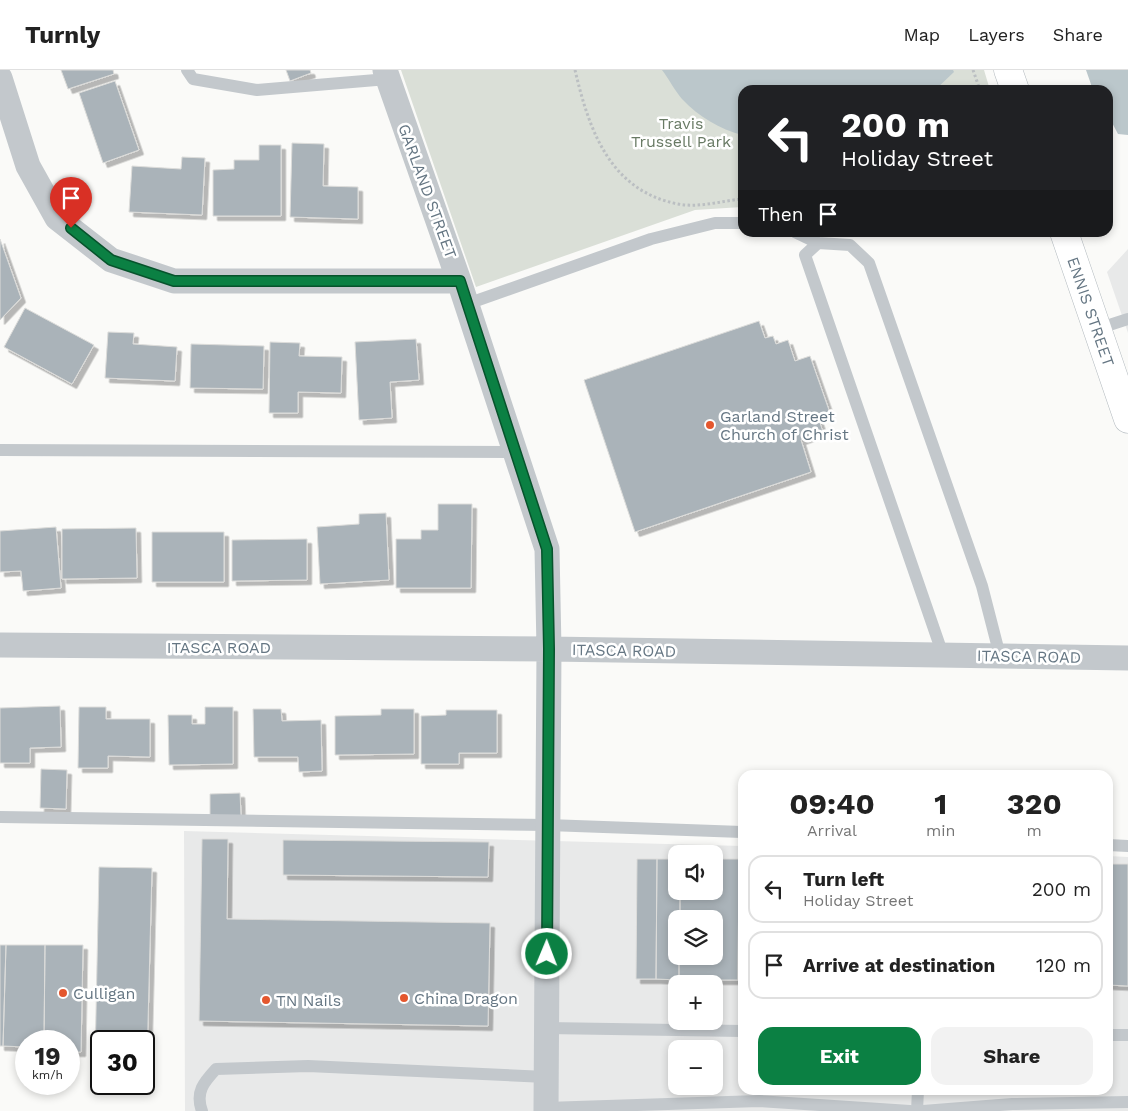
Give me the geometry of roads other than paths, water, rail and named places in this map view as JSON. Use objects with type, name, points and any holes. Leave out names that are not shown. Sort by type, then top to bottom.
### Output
[{"type":"main road","points":[[1008,70],[1012,85]]},
{"type":"main road","name":"ENNIS STREET","points":[[1066,237],[1128,418]]},
{"type":"street","name":"GARLAND STREET","points":[[386,75],[460,281],[547,549],[549,649],[546,1109]]},
{"type":"street","points":[[0,78],[28,166],[57,218],[111,260],[174,281],[460,281]]},
{"type":"street","name":"ITASCA ROAD","points":[[0,645],[549,649],[1128,658]]},
{"type":"lane","points":[[187,70],[193,80],[257,90],[386,75]]},
{"type":"lane","points":[[467,304],[651,239],[716,223],[738,223]]},
{"type":"lane","points":[[805,237],[818,243],[850,245],[869,263],[982,586],[1000,656]]},
{"type":"lane","points":[[818,243],[805,255],[943,655]]},
{"type":"lane","points":[[1097,329],[1128,319]]},
{"type":"lane","points":[[0,450],[515,452]]},
{"type":"lane","points":[[0,817],[548,825],[738,832]]},
{"type":"lane","points":[[1113,845],[1128,846]]},
{"type":"lane","points":[[546,1028],[738,1031]]},
{"type":"lane","points":[[1113,1035],[1128,1035]]},
{"type":"lane","points":[[202,1111],[199,1102],[203,1082],[216,1068],[308,1066],[546,1077]]},
{"type":"lane","points":[[917,1111],[918,1095]]},
{"type":"lane","points":[[546,1109],[759,1101],[910,1111]]},
{"type":"lane","points":[[924,1111],[1012,1104],[1128,1102]]},
{"type":"place","name":"Garland Street Church of Christ","points":[[710,425]]},
{"type":"place","name":"Culligan","points":[[63,993]]},
{"type":"place","name":"China Dragon","points":[[404,998]]},
{"type":"place","name":"TN Nails","points":[[266,1000]]},
{"type":"park label","name":"Travis Trussell Park","points":[[681,132]]}]
